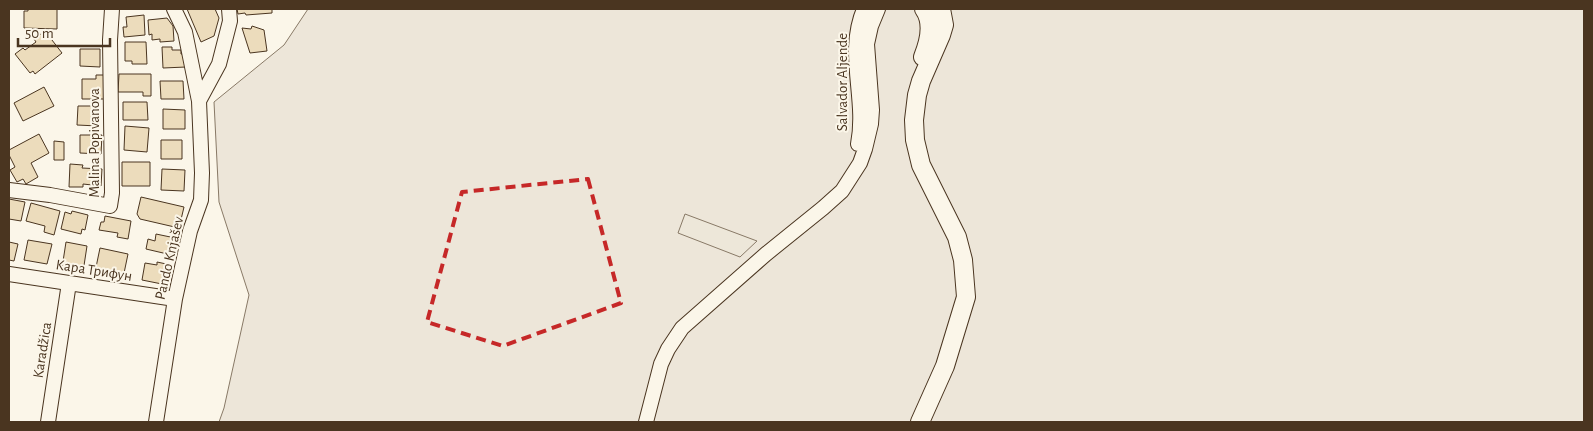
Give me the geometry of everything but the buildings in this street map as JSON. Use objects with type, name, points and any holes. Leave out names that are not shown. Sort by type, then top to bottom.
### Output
[{"type":"main road","points":[[924,9],[928,15],[929,29],[927,46],[910,94],[907,120],[909,145],[916,170],[923,185],[963,260]]},
{"type":"main road","points":[[920,422],[945,366],[966,297],[963,260],[957,237],[921,165],[914,120],[921,81],[944,25],[941,9]]},
{"type":"street","name":"Malina Popivanova","points":[[9,190],[50,194],[110,206],[112,193],[110,40],[112,9]]},
{"type":"street","name":"Pando Knjašev","points":[[156,422],[175,299],[190,232],[201,200],[202,173],[199,101],[185,32],[174,9]]},
{"type":"street","points":[[199,101],[219,64],[230,21],[229,9]]},
{"type":"street","name":"Salvador Aljende","points":[[646,422],[661,364],[674,338],[693,317],[842,191],[860,163],[871,124],[872,110],[867,44],[875,9]]},
{"type":"street","name":"Кара Трифун","points":[[9,274],[175,299]]},
{"type":"street","name":"Karadžica","points":[[48,422],[69,283]]},
{"type":"highlighted area","points":[[588,179],[621,303],[503,346],[427,322],[462,192]]},
{"type":"shaded area","points":[[308,9],[1584,9],[1584,422],[219,422],[224,408],[249,295],[219,202],[214,102],[284,45]]},
{"type":"shaded area","points":[[685,214],[757,241],[740,257],[678,233]]}]
